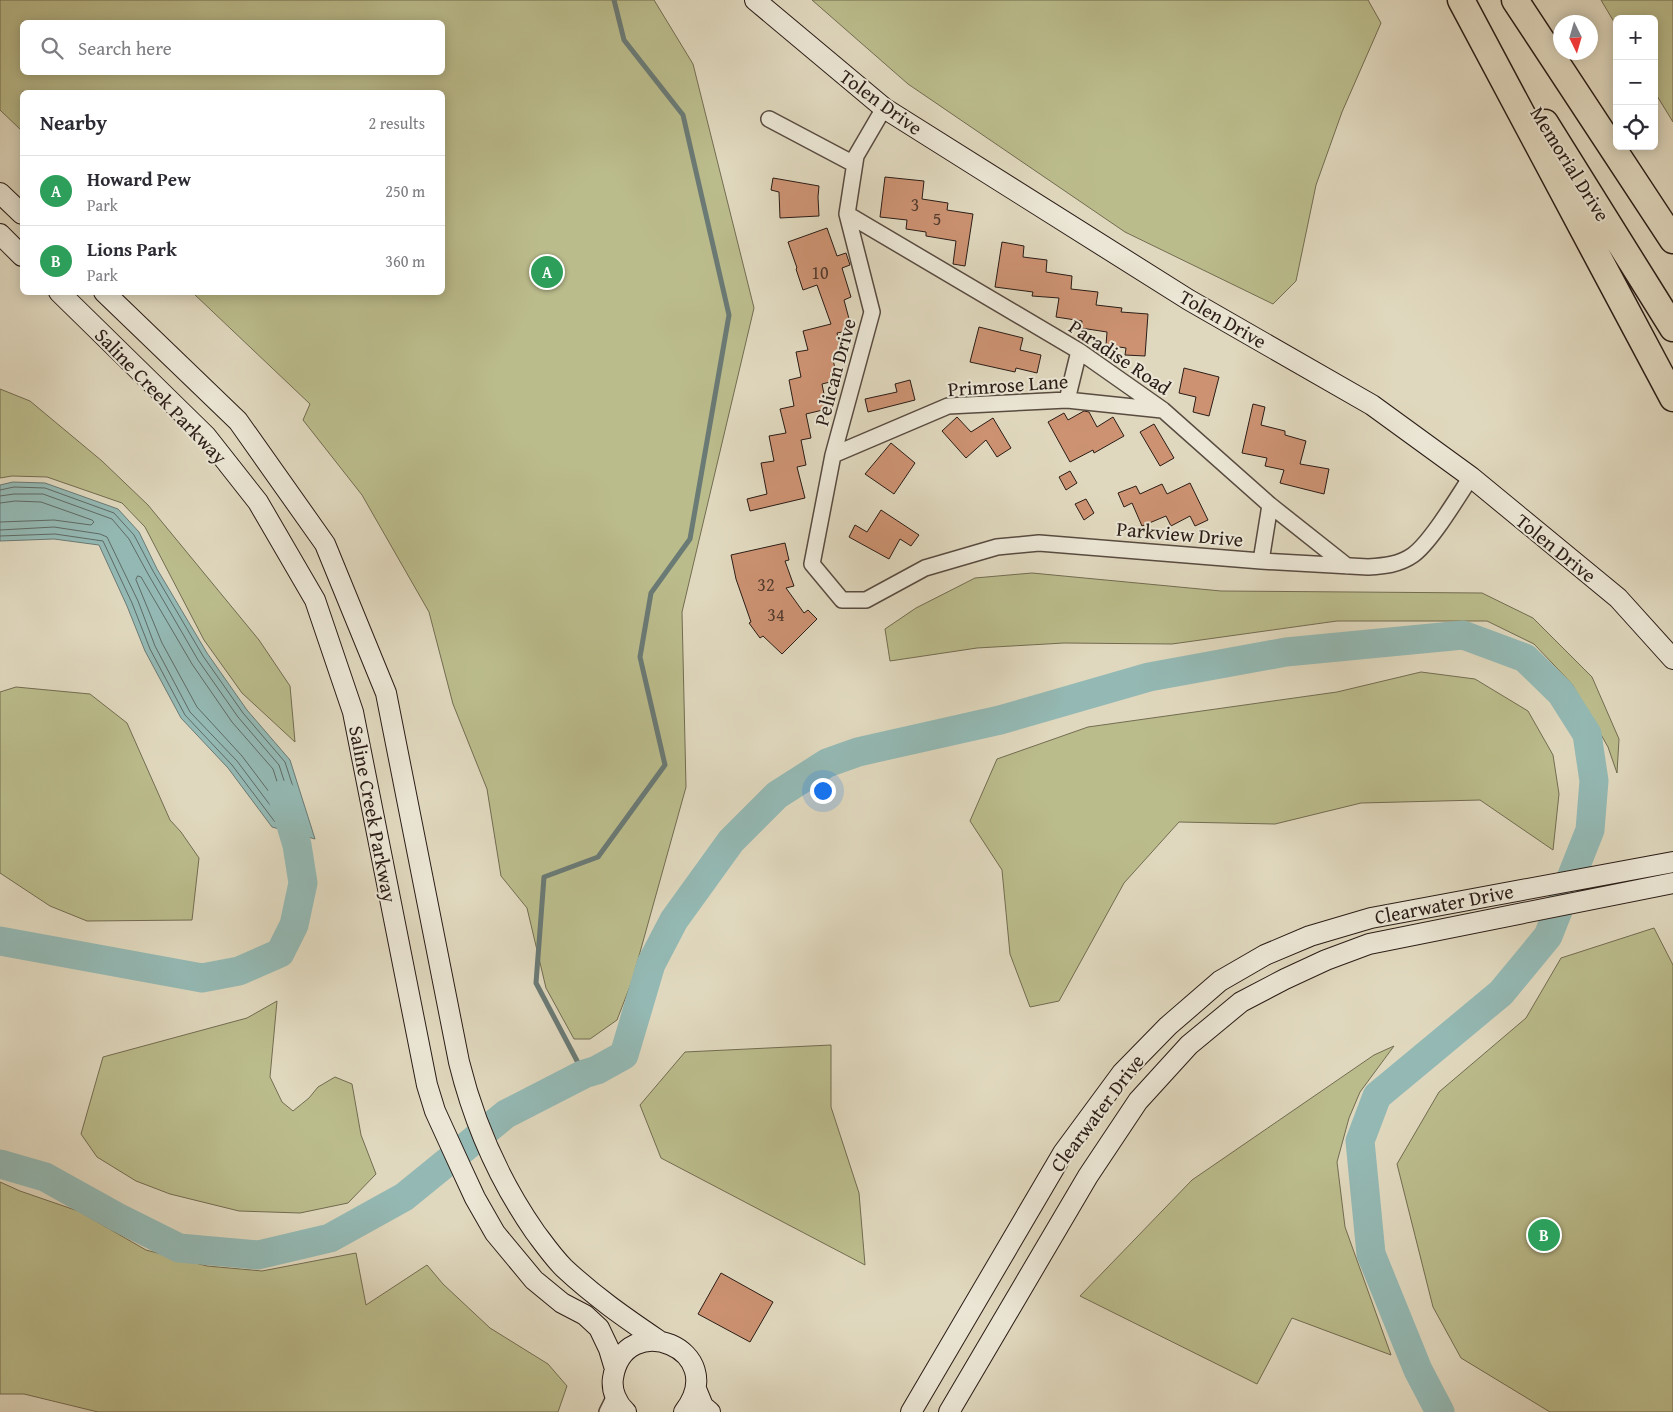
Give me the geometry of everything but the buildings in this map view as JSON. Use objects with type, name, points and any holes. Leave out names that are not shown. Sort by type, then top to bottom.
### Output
[{"type":"highway","points":[[1461,0],[1673,398]]},
{"type":"highway","name":"Memorial Drive","points":[[1468,0],[1673,328]]},
{"type":"highway","points":[[1515,0],[1673,240]]},
{"type":"main road","name":"Tolen Drive","points":[[756,0],[884,108],[1189,300],[1372,405],[1471,477],[1618,598],[1673,659]]},
{"type":"main road","points":[[0,193],[20,212]]},
{"type":"main road","points":[[0,234],[20,254]]},
{"type":"main road","name":"Saline Creek Parkway","points":[[62,295],[206,436],[258,502],[315,600],[353,712],[427,1085],[435,1111],[495,1233],[534,1280],[562,1303],[585,1315],[599,1328],[609,1349],[615,1369]]},
{"type":"main road","name":"Saline Creek Parkway","points":[[107,295],[238,421],[325,544],[386,693],[459,1062],[467,1095],[482,1136],[518,1205],[544,1244],[563,1266],[611,1309],[658,1340],[672,1343],[683,1351],[692,1362],[696,1375],[696,1389]]},
{"type":"main road","name":"Clearwater Drive","points":[[911,1412],[1063,1152],[1122,1074],[1168,1026],[1220,981],[1264,955],[1310,936],[1362,920],[1673,862]]},
{"type":"main road","name":"Clearwater Drive","points":[[950,1412],[1088,1176],[1138,1101],[1188,1045],[1241,1002],[1326,960],[1369,944],[1673,883]]},
{"type":"main road","points":[[616,1407],[612,1382],[615,1369],[622,1356],[631,1347],[644,1341],[658,1340]]},
{"type":"main road","points":[[684,1412],[692,1402],[696,1389]]},
{"type":"main road","points":[[696,1389],[703,1406],[710,1412]]},
{"type":"street","name":"Pelican Drive","points":[[856,600],[842,600],[812,564],[833,455],[872,312],[847,214],[854,164],[856,156],[884,108]]},
{"type":"street","points":[[769,119],[854,164]]},
{"type":"street","name":"Paradise Road","points":[[847,214],[1079,351],[1163,410],[1270,505],[1347,566]]},
{"type":"street","points":[[1067,400],[1079,351]]},
{"type":"street","name":"Primrose Lane","points":[[833,455],[948,406],[1067,400],[1163,410]]},
{"type":"street","name":"Parkview Drive","points":[[856,600],[866,600],[925,568],[997,547],[1040,543],[1261,561],[1347,566],[1386,566],[1400,562],[1424,545],[1471,477]]},
{"type":"street","points":[[1261,561],[1270,505]]},
{"type":"green space","points":[[0,0],[654,0],[693,64],[754,308],[682,612],[686,787],[632,981],[617,1020],[590,1039],[574,1039],[546,988],[527,908],[501,876],[487,789],[453,704],[429,612],[362,495],[303,420],[310,404],[195,295],[445,295],[445,90],[20,90],[20,129],[0,110]]},
{"type":"green space","points":[[812,0],[1368,0],[1381,23],[1342,112],[1316,185],[1296,281],[1273,304],[1125,232],[908,84]]},
{"type":"green space","points":[[1601,0],[1673,0],[1673,122],[1658,98],[1658,15],[1613,15],[1613,20]]},
{"type":"green space","points":[[0,389],[30,401],[102,461],[148,505],[259,640],[290,686],[295,742],[242,693],[204,640],[145,527],[122,503],[47,477],[12,476],[0,478]]},
{"type":"green space","points":[[1032,573],[1221,591],[1482,593],[1533,618],[1592,677],[1619,739],[1617,773],[1608,747],[1572,684],[1534,644],[1487,621],[1337,621],[1172,644],[1064,643],[977,648],[890,661],[885,629],[916,608],[975,578]]},
{"type":"green space","points":[[1421,672],[1475,679],[1528,711],[1553,755],[1559,794],[1553,850],[1480,800],[1361,803],[1275,824],[1179,822],[1124,883],[1059,1001],[1030,1007],[1010,954],[1002,870],[970,821],[997,759],[1088,727],[1337,692]]},
{"type":"green space","points":[[16,687],[90,694],[127,723],[170,820],[199,858],[192,920],[87,921],[50,906],[0,873],[0,692]]},
{"type":"green space","points":[[1654,928],[1673,965],[1673,1412],[1550,1412],[1461,1358],[1433,1307],[1397,1164],[1439,1092],[1526,1018],[1561,958]]},
{"type":"green space","points":[[277,1001],[270,1077],[282,1102],[293,1111],[309,1098],[318,1087],[335,1077],[352,1084],[361,1135],[376,1174],[348,1203],[300,1213],[239,1211],[170,1194],[136,1181],[97,1157],[81,1134],[103,1057],[247,1018]]},
{"type":"green space","points":[[831,1045],[831,1107],[859,1193],[865,1265],[661,1158],[640,1105],[685,1052]]},
{"type":"green space","points":[[1394,1046],[1360,1092],[1349,1118],[1337,1162],[1345,1227],[1391,1355],[1292,1318],[1257,1384],[1080,1296],[1192,1180],[1374,1055]]},
{"type":"green space","points":[[0,1182],[78,1211],[146,1250],[207,1266],[262,1271],[356,1253],[366,1305],[427,1265],[443,1284],[490,1328],[548,1364],[567,1386],[558,1412],[98,1412],[24,1394],[0,1394]]},
{"type":"water","points":[[13,482],[45,483],[118,509],[139,532],[157,569],[207,653],[247,710],[290,760],[315,839],[272,827],[228,768],[181,718],[145,651],[99,545],[54,539],[0,541],[0,485]]},
{"type":"waterway","points":[[584,1074],[536,983],[544,877],[598,857],[665,765],[640,657],[651,593],[690,539],[729,315],[683,115],[624,40],[614,0]]},
{"type":"waterway","points":[[0,1164],[45,1177],[117,1217],[179,1248],[258,1255],[330,1238],[404,1197],[506,1114],[624,1055],[651,964],[674,920],[731,841],[777,795],[827,763],[858,752],[1000,720],[1149,677],[1286,652],[1463,635],[1525,658],[1561,693],[1587,734],[1594,781],[1590,830],[1548,936],[1501,993],[1377,1096],[1360,1141],[1371,1254],[1418,1370],[1440,1412]]},
{"type":"waterway","points":[[0,941],[202,978],[239,971],[280,953],[294,925],[303,883],[297,845],[282,795]]},
{"type":"place","name":"Howard Pew","points":[[547,272]]},
{"type":"place","name":"Lions Park","points":[[1544,1235]]}]
